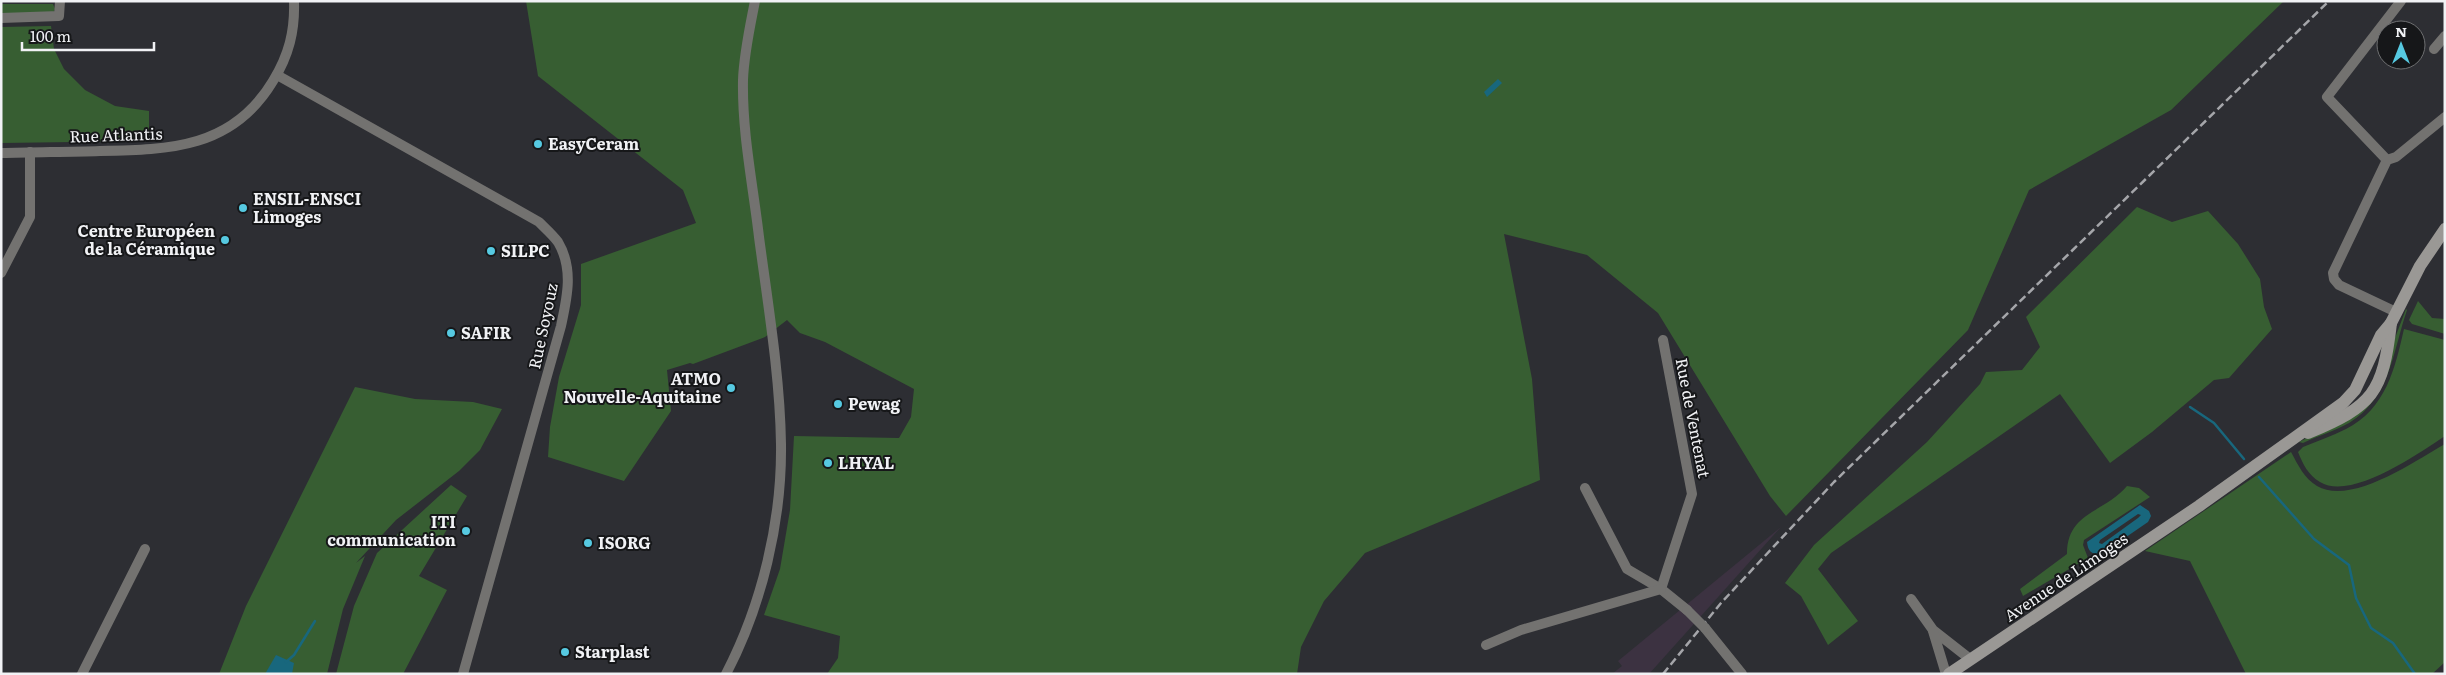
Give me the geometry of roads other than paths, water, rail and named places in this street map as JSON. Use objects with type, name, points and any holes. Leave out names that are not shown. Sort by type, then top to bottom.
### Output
[{"type":"main road","points":[[2294,439],[2344,402],[2355,390],[2381,335],[2394,318],[2420,266],[2445,229]]},
{"type":"main road","points":[[2294,439],[2334,422],[2353,412],[2365,402],[2380,380],[2386,364],[2394,318]]},
{"type":"main road","points":[[2372,357],[2379,357],[2386,364]]},
{"type":"main road","points":[[2364,372],[2370,379],[2380,380]]},
{"type":"main road","name":"Avenue de Limoges","points":[[1948,674],[2019,629],[2294,439]]},
{"type":"street","points":[[1,18],[60,16],[60,1]]},
{"type":"street","name":"Rue Atlantis","points":[[1,153],[151,151],[188,145],[215,135],[245,116],[266,92],[277,75],[290,48],[294,1]]},
{"type":"street","points":[[726,674],[742,640],[754,607],[769,551],[779,490],[781,444],[769,321],[745,132],[744,78],[748,39],[755,1]]},
{"type":"street","points":[[2387,160],[2327,97],[2401,1]]},
{"type":"street","points":[[2434,49],[2445,36]]},
{"type":"street","name":"Rue Soyouz","points":[[277,75],[540,222],[558,242],[565,262],[569,286],[561,326],[463,674]]},
{"type":"street","points":[[2394,318],[2339,285],[2334,279],[2333,273],[2387,160],[2396,157],[2445,118]]},
{"type":"street","points":[[1,273],[30,217],[30,152]]},
{"type":"street","name":"Rue de Ventenat","points":[[1661,589],[1692,494],[1663,340]]},
{"type":"street","points":[[1585,488],[1628,569],[1661,589],[1687,610],[1705,628],[1742,674]]},
{"type":"street","points":[[82,674],[145,549]]},
{"type":"street","points":[[1486,645],[1521,630],[1661,589]]},
{"type":"street","points":[[1911,599],[1933,630],[1948,674]]},
{"type":"street","points":[[1933,630],[1970,659]]},
{"type":"water","points":[[1498,79],[1502,83],[1487,97],[1484,92]]},
{"type":"water","points":[[2140,505],[2149,511],[2151,516],[2148,522],[2100,555],[2090,552],[2087,542]],"holes":[[[2138,514],[2141,515],[2102,544],[2099,543],[2100,540]]]},
{"type":"water","points":[[276,655],[294,663],[292,674],[265,674]]},
{"type":"waterway","points":[[2190,407],[2214,423],[2244,459]]},
{"type":"waterway","points":[[2259,477],[2314,539],[2349,565],[2356,598],[2371,628],[2393,643],[2415,674]]},
{"type":"waterway","points":[[286,662],[294,655],[315,621]]},
{"type":"railway","points":[[1663,674],[1721,603],[1834,482],[2329,1]]},
{"type":"place","name":"EasyCeram","points":[[538,144]]},
{"type":"place","name":"ENSIL-ENSCI Limoges","points":[[243,208]]},
{"type":"place","name":"Centre Européen de la Céramique","points":[[225,240]]},
{"type":"place","name":"SILPC","points":[[491,251]]},
{"type":"place","name":"SAFIR","points":[[451,333]]},
{"type":"place","name":"ATMO Nouvelle-Aquitaine","points":[[731,388]]},
{"type":"place","name":"Pewag","points":[[838,404]]},
{"type":"place","name":"LHYAL","points":[[828,463]]},
{"type":"place","name":"ITI communication","points":[[466,531]]},
{"type":"place","name":"ISORG","points":[[588,543]]},
{"type":"place","name":"Starplast","points":[[565,652]]}]
